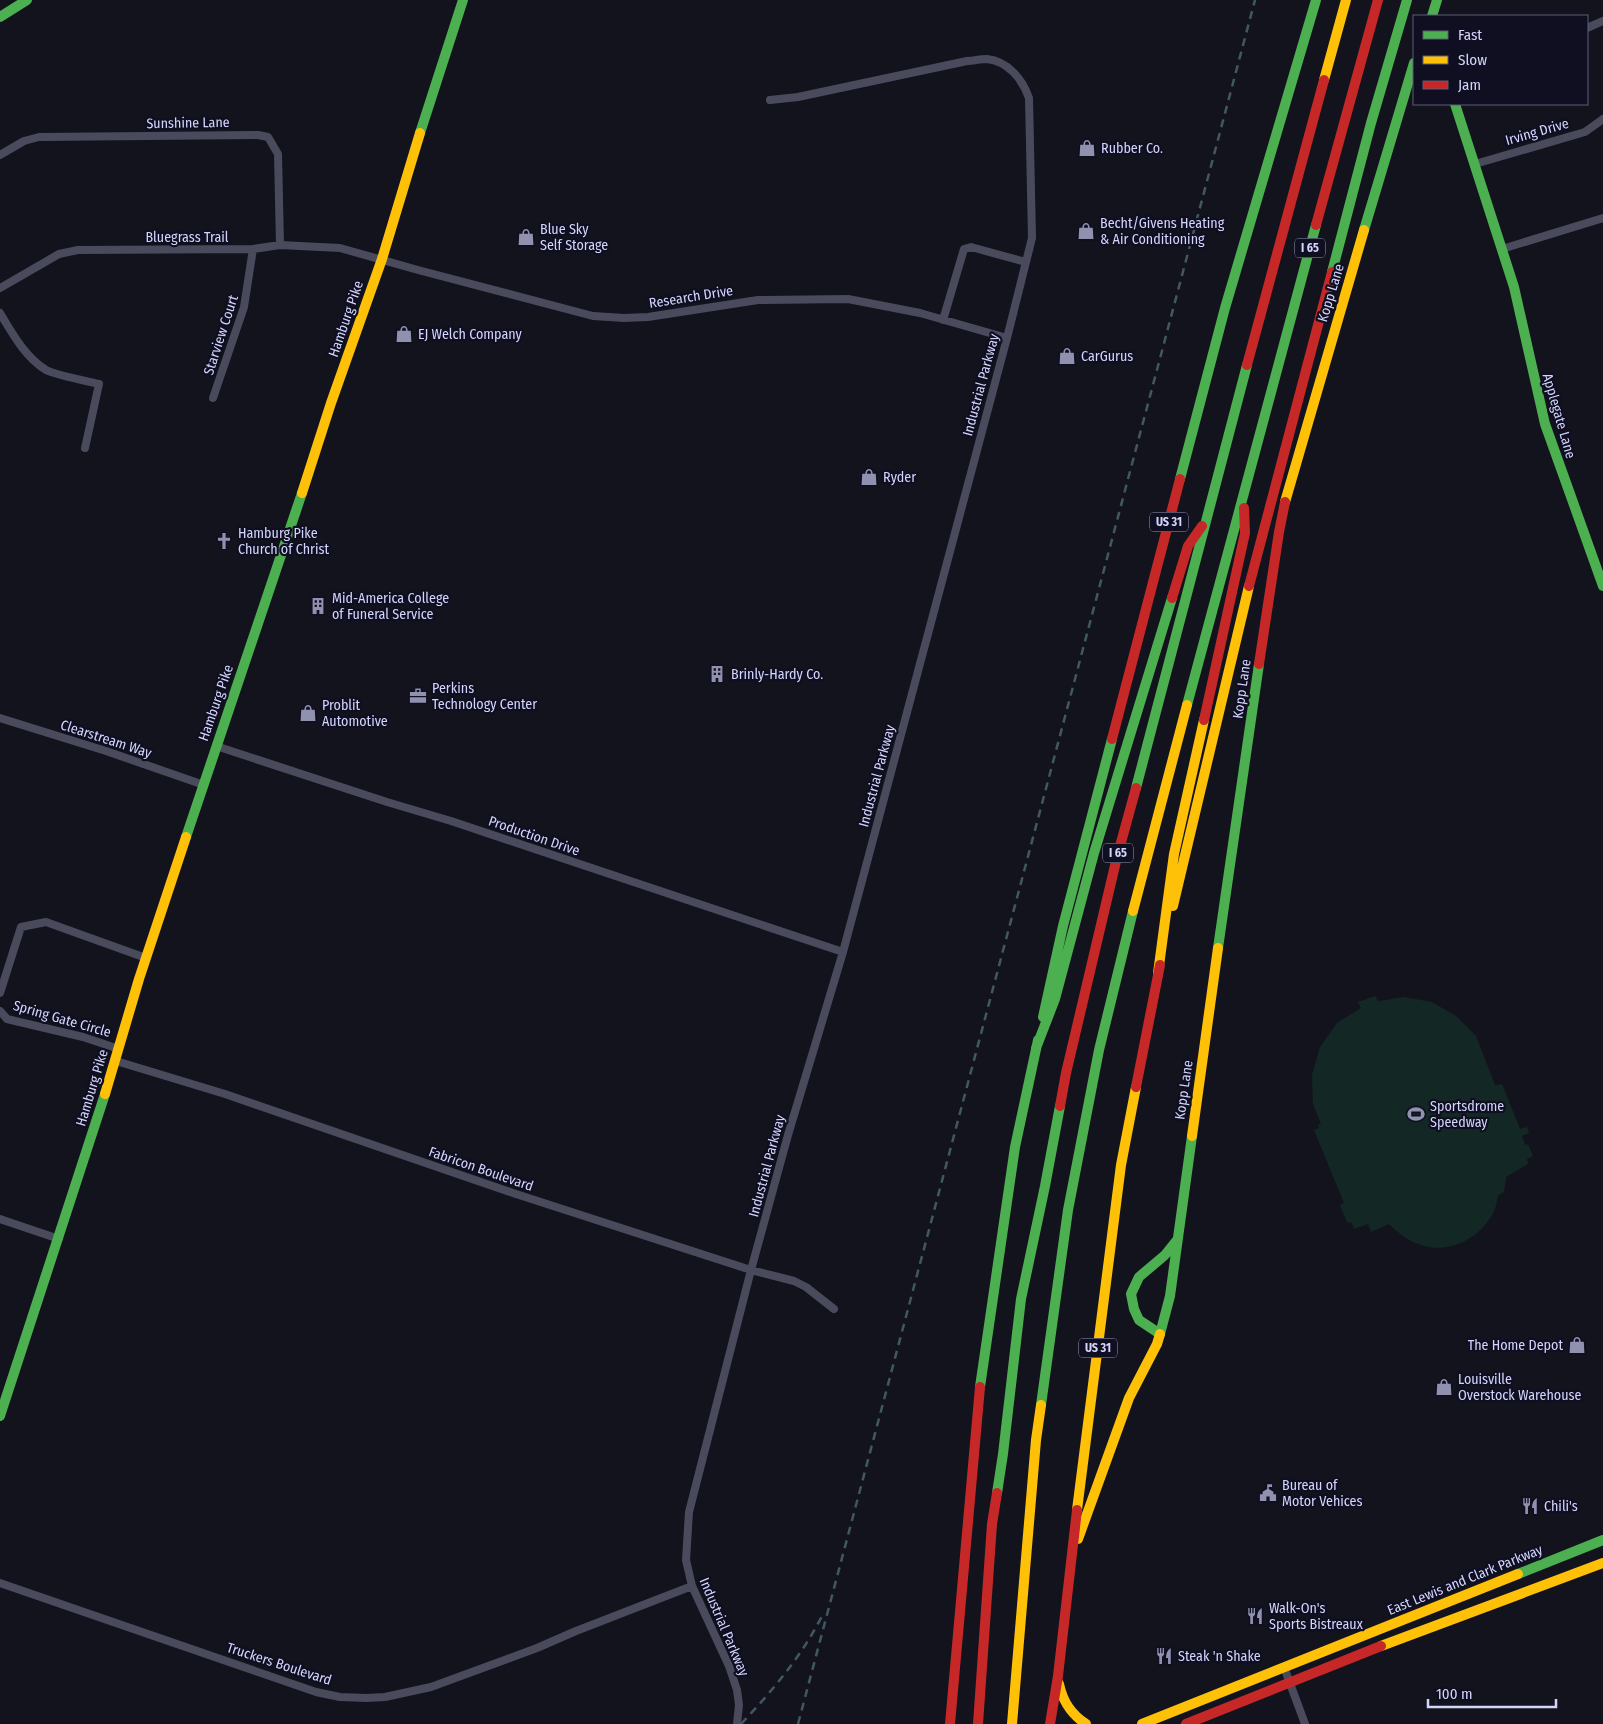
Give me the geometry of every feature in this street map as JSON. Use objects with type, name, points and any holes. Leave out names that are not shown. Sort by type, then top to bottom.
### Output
[{"type":"main road","points":[[0,17],[27,0]]},
{"type":"main road","name":"Hamburg Pike","points":[[0,1416],[59,1239],[116,1060],[146,958],[331,403],[382,259],[414,151],[463,0]]},
{"type":"main road","name":"US 31","points":[[950,1724],[981,1378],[1015,1147],[1036,1048],[1063,926],[1225,308],[1316,0]]},
{"type":"main road","name":"I 65","points":[[978,1724],[992,1524],[1021,1299],[1066,1073],[1100,926],[1206,519],[1283,227],[1346,0]]},
{"type":"main road","name":"I 65","points":[[1012,1724],[1036,1440],[1070,1201],[1099,1050],[1148,850],[1378,0]]},
{"type":"main road","name":"US 31","points":[[1050,1724],[1058,1676],[1070,1562],[1121,1165],[1158,973],[1249,585],[1368,132],[1407,0]]},
{"type":"main road","points":[[1432,15],[1437,0]]},
{"type":"main road","name":"Kopp Lane","points":[[1070,1562],[1129,1398],[1157,1344],[1170,1296],[1278,532],[1307,420],[1413,66]]},
{"type":"main road","name":"Applegate Lane","points":[[1455,105],[1514,287],[1545,424],[1603,586]]},
{"type":"main road","points":[[1158,973],[1174,854],[1245,532],[1243,496]]},
{"type":"main road","points":[[1036,1048],[1056,999],[1094,853],[1188,546],[1206,519]]},
{"type":"main road","points":[[1160,1334],[1139,1320],[1134,1309],[1131,1294],[1139,1277],[1165,1255],[1177,1240]]},
{"type":"main road","name":"East Lewis and Clark Parkway","points":[[1142,1724],[1603,1540]]},
{"type":"main road","points":[[1188,1724],[1365,1652],[1603,1563]]},
{"type":"main road","points":[[1058,1676],[1065,1705],[1086,1724]]},
{"type":"street","points":[[1588,28],[1603,21]]},
{"type":"street","name":"Industrial Parkway","points":[[737,1724],[739,1705],[737,1690],[729,1666],[692,1586],[686,1560],[689,1512],[788,1135],[843,952],[1032,238],[1029,98],[1026,87],[1014,71],[1004,65],[988,59],[967,61],[798,97],[770,100]]},
{"type":"street","name":"Irving Drive","points":[[1475,164],[1585,132],[1603,120]]},
{"type":"street","name":"Sunshine Lane","points":[[0,155],[24,141],[39,138],[258,135],[268,137],[278,154],[280,246]]},
{"type":"street","points":[[1502,249],[1603,218]]},
{"type":"street","name":"Bluegrass Trail","points":[[0,288],[59,254],[78,250],[253,249],[280,246],[340,248],[382,259]]},
{"type":"street","points":[[943,320],[964,249],[971,247],[1026,262]]},
{"type":"street","name":"Starview Court","points":[[213,398],[244,307],[253,249]]},
{"type":"street","name":"Research Drive","points":[[382,259],[593,316],[648,317],[758,300],[848,299],[920,313],[1007,338]]},
{"type":"street","points":[[0,313],[19,343],[32,359],[47,370],[99,384],[85,448]]},
{"type":"street","name":"Clearstream Way","points":[[0,718],[106,750],[204,785]]},
{"type":"street","name":"Production Drive","points":[[216,746],[370,797],[451,821],[843,952]]},
{"type":"street","name":"Spring Gate Circle","points":[[0,993],[21,927],[46,922],[146,958]]},
{"type":"street","name":"Spring Gate Circle","points":[[0,1011],[7,1019],[83,1037],[119,1049]]},
{"type":"street","name":"Fabricon Boulevard","points":[[116,1060],[225,1094],[516,1194],[751,1270],[794,1281],[806,1287],[834,1309]]},
{"type":"street","points":[[0,1219],[59,1239]]},
{"type":"street","name":"Truckers Boulevard","points":[[0,1583],[316,1692],[340,1697],[366,1698],[410,1692],[458,1678],[692,1586]]},
{"type":"street","points":[[1284,1667],[1305,1724]]},
{"type":"green space","name":"Sportsdrome Speedway","points":[[1375,996],[1378,1001],[1404,997],[1432,1002],[1456,1016],[1476,1036],[1495,1085],[1502,1084],[1520,1129],[1527,1127],[1529,1133],[1522,1136],[1525,1145],[1528,1144],[1533,1156],[1527,1159],[1528,1164],[1506,1177],[1504,1192],[1498,1195],[1494,1211],[1487,1223],[1471,1238],[1461,1243],[1440,1248],[1429,1247],[1406,1238],[1389,1224],[1371,1232],[1368,1224],[1354,1229],[1352,1223],[1347,1222],[1340,1205],[1344,1203],[1314,1130],[1319,1128],[1318,1125],[1321,1124],[1313,1104],[1312,1075],[1320,1047],[1337,1023],[1361,1008],[1358,1002]]},
{"type":"railway","points":[[798,1724],[1255,0]]},
{"type":"railway","points":[[741,1724],[786,1672],[806,1644],[823,1614]]},
{"type":"traffic: fast","points":[[0,17],[27,0]]},
{"type":"traffic: fast","points":[[420,133],[463,0]]},
{"type":"traffic: fast","points":[[1180,479],[1225,308],[1316,0]]},
{"type":"traffic: fast","points":[[1332,272],[1371,123],[1407,0]]},
{"type":"traffic: fast","points":[[1432,15],[1437,0]]},
{"type":"traffic: fast","points":[[1364,230],[1413,66]]},
{"type":"traffic: fast","points":[[1455,105],[1514,287],[1545,424],[1603,586]]},
{"type":"traffic: fast","points":[[1187,705],[1316,225]]},
{"type":"traffic: fast","points":[[1136,788],[1247,365]]},
{"type":"traffic: fast","points":[[186,837],[302,493]]},
{"type":"traffic: fast","points":[[1036,1048],[1055,999],[1094,853],[1172,598]]},
{"type":"traffic: fast","points":[[1218,948],[1259,664]]},
{"type":"traffic: fast","points":[[1043,1017],[1063,926],[1112,739]]},
{"type":"traffic: fast","points":[[1041,1405],[1068,1210],[1099,1050],[1133,911]]},
{"type":"traffic: fast","points":[[980,1387],[1015,1147],[1038,1040]]},
{"type":"traffic: fast","points":[[0,1416],[105,1094]]},
{"type":"traffic: fast","points":[[997,1493],[1021,1299],[1060,1106]]},
{"type":"traffic: fast","points":[[1177,1240],[1165,1255],[1139,1277],[1131,1294],[1134,1309],[1139,1320],[1160,1334],[1170,1296],[1192,1136]]},
{"type":"traffic: fast","points":[[1518,1574],[1603,1540]]},
{"type":"traffic: slow","points":[[1324,80],[1346,0]]},
{"type":"traffic: slow","points":[[302,493],[331,403],[382,259],[420,133]]},
{"type":"traffic: slow","points":[[1285,502],[1364,230]]},
{"type":"traffic: slow","points":[[1173,906],[1249,586]]},
{"type":"traffic: slow","points":[[1133,911],[1187,705]]},
{"type":"traffic: slow","points":[[1158,973],[1174,854],[1204,720]]},
{"type":"traffic: slow","points":[[105,1094],[139,979],[186,837]]},
{"type":"traffic: slow","points":[[1192,1136],[1218,948]]},
{"type":"traffic: slow","points":[[1077,1510],[1121,1165],[1136,1087]]},
{"type":"traffic: slow","points":[[1078,1539],[1129,1398],[1157,1344],[1160,1334]]},
{"type":"traffic: slow","points":[[1012,1724],[1036,1440],[1041,1405]]},
{"type":"traffic: slow","points":[[1381,1646],[1603,1563]]},
{"type":"traffic: slow","points":[[1142,1724],[1518,1574]]},
{"type":"traffic: slow","points":[[1059,1684],[1068,1707],[1086,1724]]},
{"type":"traffic: jam","points":[[1316,225],[1378,0]]},
{"type":"traffic: jam","points":[[1247,365],[1324,80]]},
{"type":"traffic: jam","points":[[1249,586],[1332,272]]},
{"type":"traffic: jam","points":[[1112,739],[1180,479]]},
{"type":"traffic: jam","points":[[1259,664],[1285,502]]},
{"type":"traffic: jam","points":[[1204,720],[1245,533],[1244,508]]},
{"type":"traffic: jam","points":[[1172,598],[1188,546],[1202,526]]},
{"type":"traffic: jam","points":[[1060,1106],[1066,1073],[1117,857],[1136,788]]},
{"type":"traffic: jam","points":[[1136,1087],[1160,965]]},
{"type":"traffic: jam","points":[[950,1724],[980,1387]]},
{"type":"traffic: jam","points":[[978,1724],[992,1524],[997,1493]]},
{"type":"traffic: jam","points":[[1050,1724],[1058,1676],[1077,1510]]},
{"type":"traffic: jam","points":[[1186,1724],[1381,1646]]},
{"type":"place","name":"Rubber Co.","points":[[1087,148]]},
{"type":"place","name":"Becht/Givens Heating & Air Conditioning","points":[[1086,231]]},
{"type":"place","name":"Blue Sky Self Storage","points":[[526,237]]},
{"type":"place","name":"EJ Welch Company","points":[[404,334]]},
{"type":"place","name":"CarGurus","points":[[1067,356]]},
{"type":"place","name":"Ryder","points":[[869,477]]},
{"type":"place","name":"Hamburg Pike Church of Christ","points":[[224,541]]},
{"type":"place","name":"Mid-America College of Funeral Service","points":[[318,606]]},
{"type":"place","name":"Brinly-Hardy Co.","points":[[717,674]]},
{"type":"place","name":"Perkins Technology Center","points":[[418,696]]},
{"type":"place","name":"Problit Automotive","points":[[308,713]]},
{"type":"place","name":"Sportsdrome Speedway","points":[[1416,1114]]},
{"type":"place","name":"The Home Depot","points":[[1577,1345]]},
{"type":"place","name":"Louisville Overstock Warehouse","points":[[1444,1387]]},
{"type":"place","name":"Bureau of Motor Vehices","points":[[1268,1493]]},
{"type":"place","name":"Chili's","points":[[1530,1506]]},
{"type":"place","name":"Walk-On's Sports Bistreaux","points":[[1255,1616]]},
{"type":"place","name":"Steak 'n Shake","points":[[1164,1656]]}]
